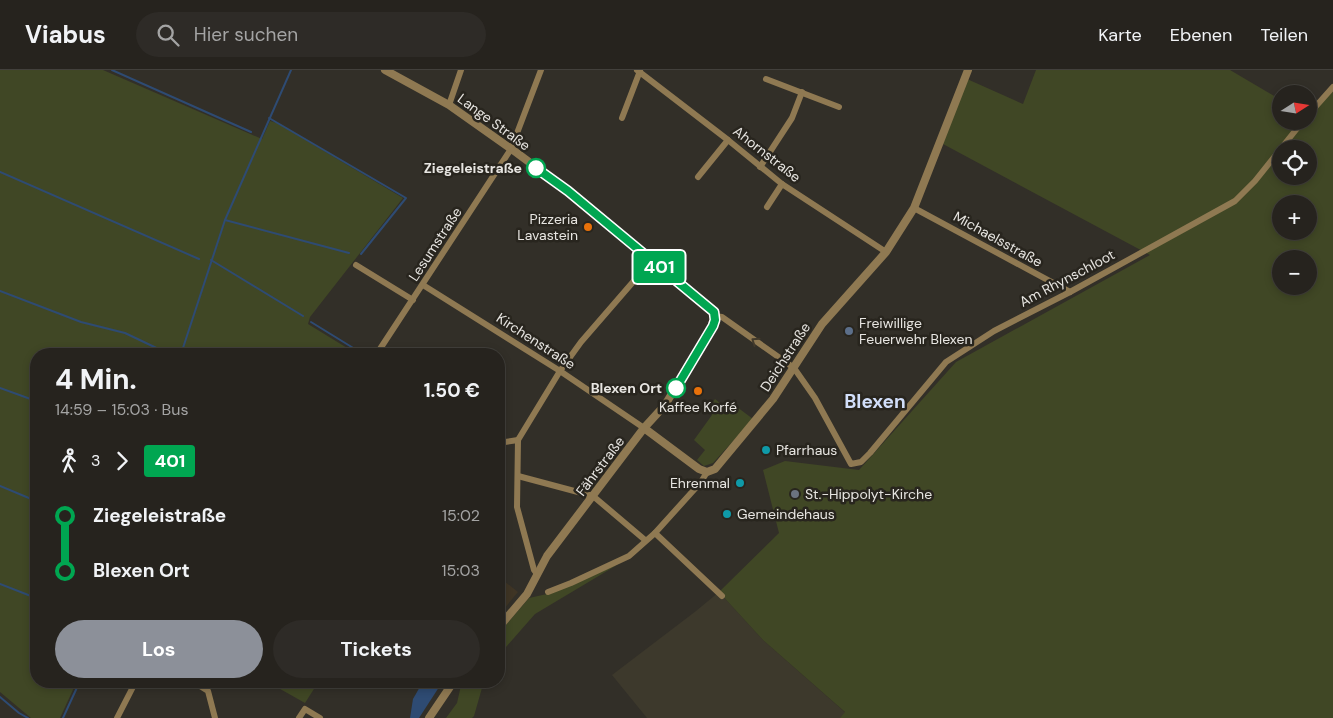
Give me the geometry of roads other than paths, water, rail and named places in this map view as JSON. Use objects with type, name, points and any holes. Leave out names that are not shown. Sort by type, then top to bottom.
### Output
[{"type":"street","name":"Lange Straße","points":[[385,70],[449,104],[511,149],[568,191],[710,309],[715,316],[722,317],[794,368],[815,398],[851,464]]},
{"type":"street","points":[[449,104],[461,70]]},
{"type":"street","points":[[511,149],[541,70]]},
{"type":"street","points":[[622,118],[639,70]]},
{"type":"street","name":"Ahornstraße","points":[[639,70],[782,184],[886,252]]},
{"type":"street","name":"Deichstraße","points":[[548,592],[629,556],[655,533],[701,482],[707,472],[715,469],[734,448],[773,399],[822,324],[886,252],[914,208],[968,70]]},
{"type":"street","points":[[766,79],[839,107]]},
{"type":"street","points":[[1318,104],[1333,87]]},
{"type":"street","points":[[760,167],[792,118],[802,92]]},
{"type":"street","name":"Am Rhynschloot","points":[[851,464],[861,462],[870,454],[946,362],[994,331],[1070,292],[1235,201],[1255,181],[1296,130]]},
{"type":"street","points":[[698,177],[728,140]]},
{"type":"street","name":"Lesumstraße","points":[[381,348],[424,285],[511,149]]},
{"type":"street","points":[[767,207],[782,184]]},
{"type":"street","name":"Michaelsstraße","points":[[914,208],[1070,292]]},
{"type":"street","points":[[537,574],[534,570],[517,507],[518,440],[560,371],[581,342],[652,260]]},
{"type":"street","points":[[356,265],[413,300]]},
{"type":"street","name":"Kirchenstraße","points":[[424,285],[560,371],[644,428],[699,469],[707,472]]},
{"type":"street","name":"Fährstraße","points":[[505,620],[526,594],[547,556],[644,428],[661,410],[674,392],[713,326],[715,316]]},
{"type":"street","points":[[505,443],[518,440]]},
{"type":"street","points":[[518,476],[593,496],[645,540]]},
{"type":"street","points":[[655,533],[722,596]]},
{"type":"street","points":[[117,718],[132,688]]},
{"type":"street","points":[[203,688],[208,691],[215,718]]},
{"type":"street","points":[[429,718],[449,688]]},
{"type":"street","points":[[299,718],[305,709],[320,718]]},
{"type":"water","points":[[419,688],[438,688],[419,718],[410,718],[413,699]]},
{"type":"waterway","points":[[112,70],[251,132]]},
{"type":"waterway","points":[[183,348],[225,220],[291,70]]},
{"type":"waterway","points":[[269,118],[406,198],[361,254]]},
{"type":"waterway","points":[[0,172],[199,259]]},
{"type":"waterway","points":[[225,220],[349,253]]},
{"type":"waterway","points":[[211,260],[303,316]]},
{"type":"waterway","points":[[0,291],[81,322],[125,333],[156,348]]},
{"type":"waterway","points":[[311,322],[353,348]]},
{"type":"waterway","points":[[0,388],[30,399]]},
{"type":"waterway","points":[[0,486],[30,498]]},
{"type":"waterway","points":[[0,584],[30,596]]},
{"type":"waterway","points":[[63,718],[77,688]]},
{"type":"waterway","points":[[0,697],[28,718]]},
{"type":"place","name":"Ziegeleistraße","points":[[536,168]]},
{"type":"place","name":"Pizzeria Lavastein","points":[[588,227]]},
{"type":"place","name":"Freiwillige Feuerwehr Blexen","points":[[849,331]]},
{"type":"place","name":"Blexen Ort","points":[[676,388]]},
{"type":"place","name":"Kaffee Korfé","points":[[698,391]]},
{"type":"place","name":"Pfarrhaus","points":[[766,450]]},
{"type":"place","name":"Ehrenmal","points":[[740,483]]},
{"type":"place","name":"St.-Hippolyt-Kirche","points":[[795,494]]},
{"type":"place","name":"Gemeindehaus","points":[[727,514]]},
{"type":"district","name":"Blexen","points":[[875,401]]}]
